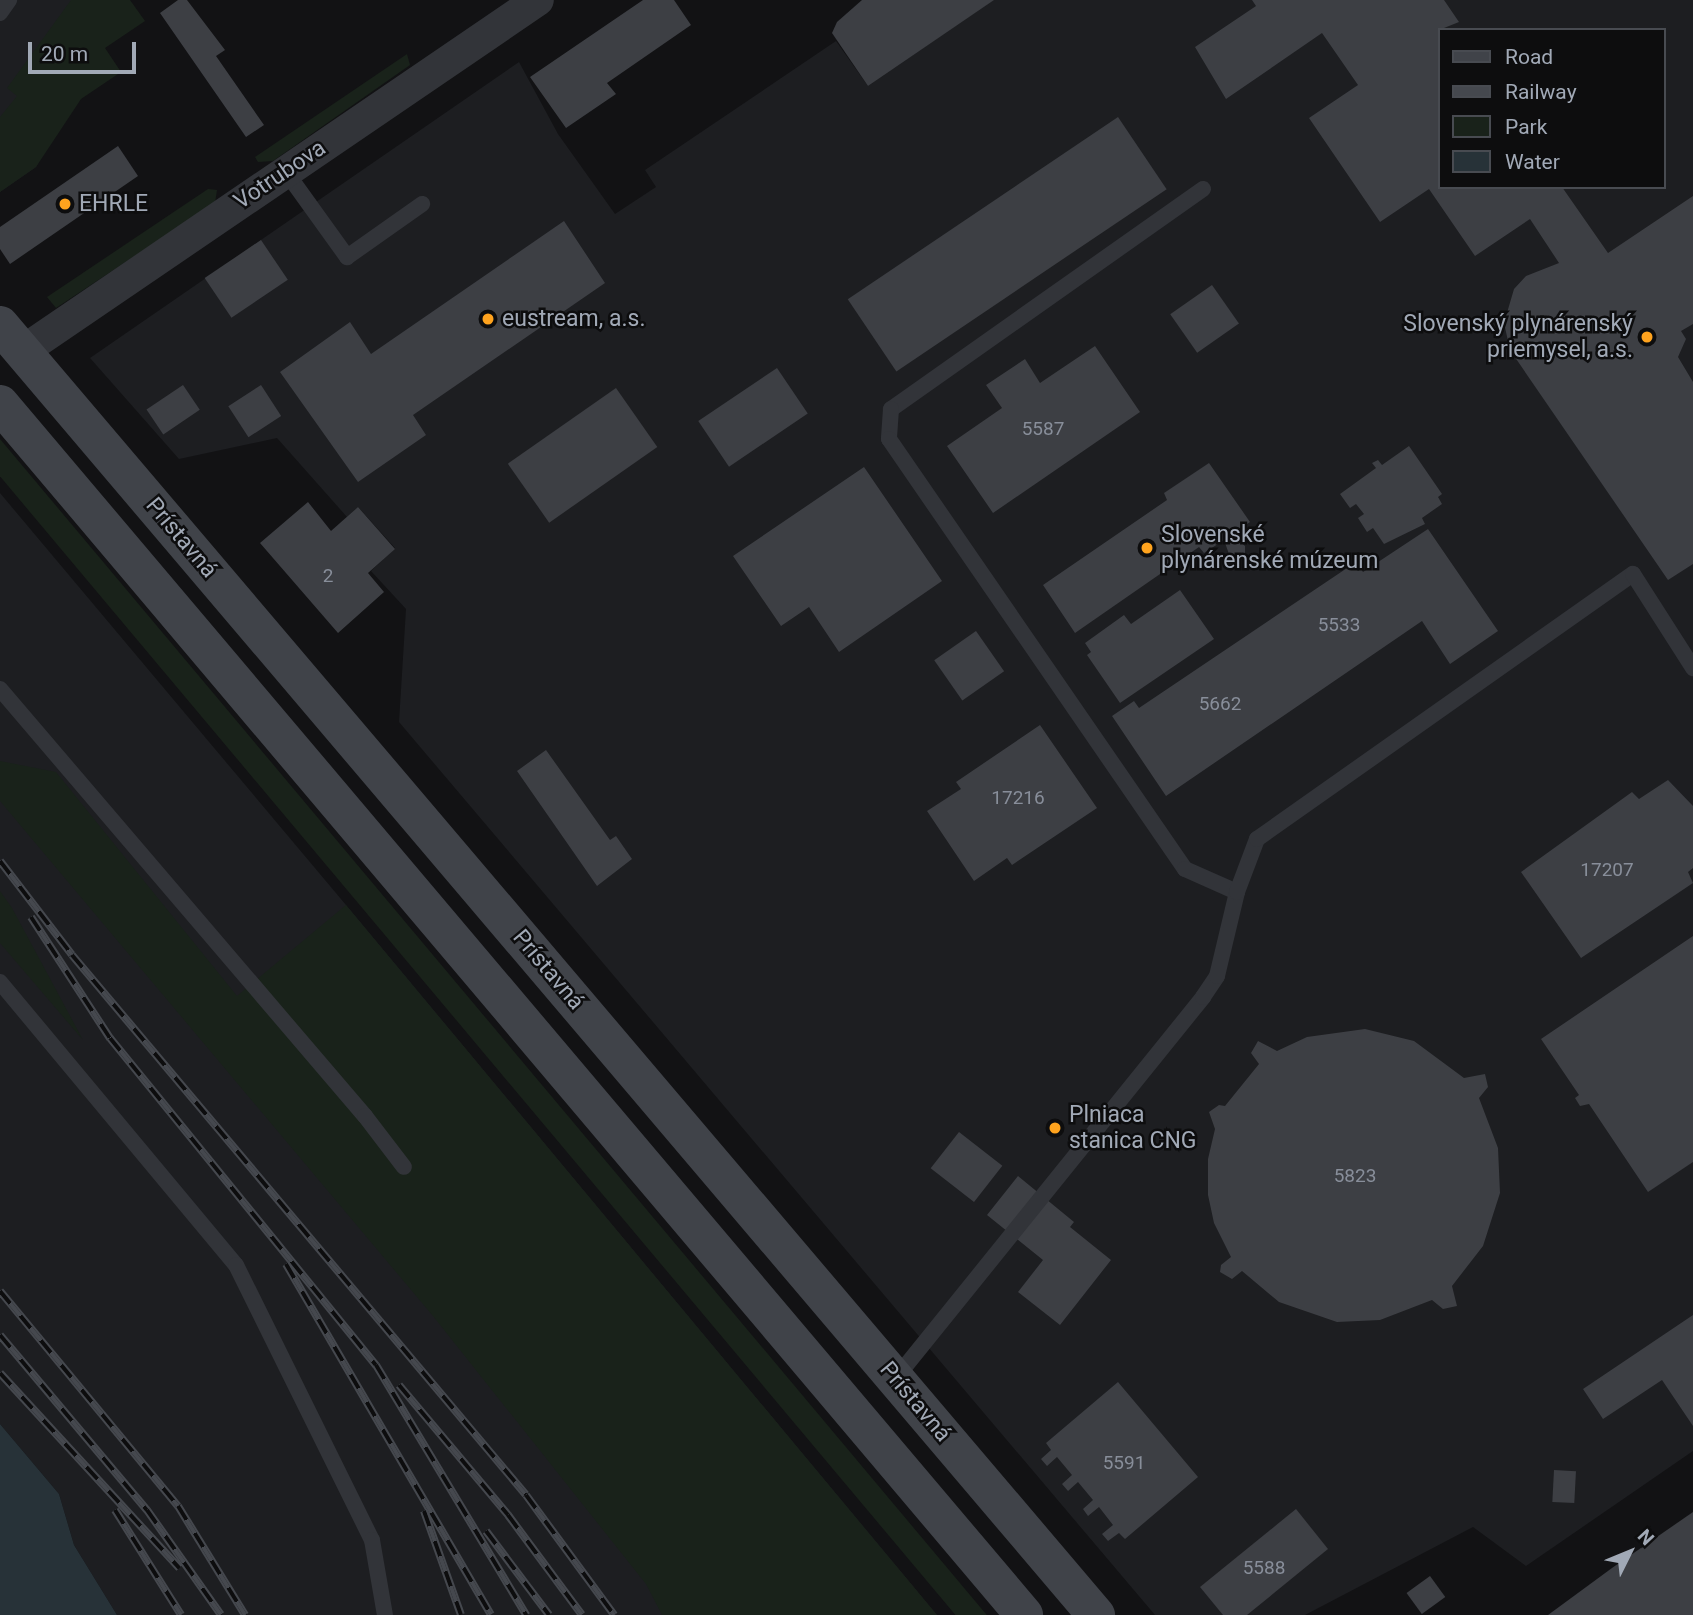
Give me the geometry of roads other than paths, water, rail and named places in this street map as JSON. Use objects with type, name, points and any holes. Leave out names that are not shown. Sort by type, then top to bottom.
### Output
[{"type":"main road","name":"Prístavná","points":[[11,338],[1096,1615]]},
{"type":"main road","points":[[0,404],[1024,1615]]},
{"type":"street","name":"Votrubova","points":[[11,338],[286,172],[538,0]]},
{"type":"lane","points":[[286,172],[346,257],[422,204]]},
{"type":"lane","points":[[1203,189],[891,409],[889,439],[1185,869],[1237,892]]},
{"type":"lane","points":[[895,1379],[1203,997],[1225,950],[1237,892],[1257,839],[1633,574],[1693,668]]},
{"type":"lane","points":[[0,689],[404,1167]]},
{"type":"lane","points":[[0,982],[236,1265],[372,1540],[385,1615]]},
{"type":"water","points":[[0,1424],[59,1494],[74,1545],[117,1615],[0,1615]]},
{"type":"railway","points":[[0,861],[72,955],[526,1495],[614,1615]]},
{"type":"railway","points":[[31,917],[110,1038],[376,1365],[526,1615]]},
{"type":"railway","points":[[286,1264],[491,1615]]},
{"type":"railway","points":[[0,1291],[178,1506],[245,1615]]},
{"type":"railway","points":[[0,1335],[147,1510],[221,1615]]},
{"type":"railway","points":[[0,1373],[179,1568]]},
{"type":"railway","points":[[399,1385],[508,1515],[582,1615]]},
{"type":"railway","points":[[115,1510],[181,1615]]},
{"type":"railway","points":[[424,1511],[461,1615]]},
{"type":"railway","points":[[486,1531],[549,1615]]},
{"type":"place","name":"EHRLE","points":[[65,204]]},
{"type":"place","name":"eustream, a.s.","points":[[488,319]]},
{"type":"place","name":"Slovenský plynárenský priemysel, a.s.","points":[[1647,337]]},
{"type":"place","name":"Slovenské plynárenské múzeum","points":[[1147,548]]},
{"type":"place","name":"Plniaca stanica CNG","points":[[1055,1128]]}]
